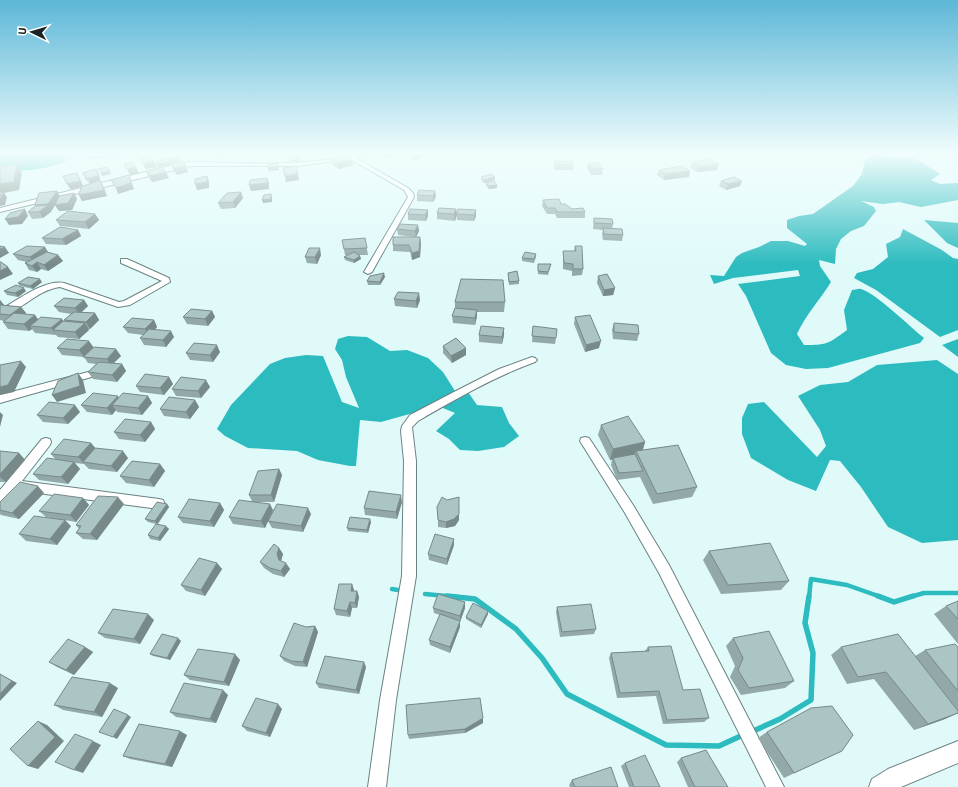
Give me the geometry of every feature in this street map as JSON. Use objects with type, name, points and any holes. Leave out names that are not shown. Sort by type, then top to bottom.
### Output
[{"type":"street","points":[[0,210],[74,192]]},
{"type":"street","points":[[368,272],[408,204],[411,197],[409,192]]},
{"type":"street","points":[[0,314],[45,288],[56,284],[118,305],[127,303],[166,282],[166,280],[124,261]]},
{"type":"street","points":[[377,787],[388,700],[409,576],[410,461],[406,431],[407,426],[414,418],[468,389],[514,366],[532,360]]},
{"type":"street","points":[[0,399],[92,374]]},
{"type":"street","points":[[585,441],[629,509],[664,569],[775,787]]},
{"type":"street","points":[[0,498],[46,442]]},
{"type":"street","points":[[12,485],[160,504]]},
{"type":"street","points":[[880,787],[896,777],[958,752]]},
{"type":"water","points":[[845,192],[958,192],[958,200],[921,207],[899,202],[883,204],[861,201],[874,207],[876,211],[864,226],[851,231],[841,239],[836,249],[835,264],[819,260],[820,266],[831,282],[797,334],[804,345],[818,345],[827,343],[841,335],[847,330],[844,310],[852,290],[860,289],[875,297],[924,338],[920,343],[828,368],[806,369],[786,365],[771,353],[746,296],[738,284],[800,276],[798,270],[733,278],[714,284],[710,275],[724,276],[736,257],[742,253],[771,241],[788,241],[805,246],[807,244],[787,228],[787,220],[813,214]]},
{"type":"water","points":[[924,220],[958,223],[958,248],[947,243]]},
{"type":"water","points":[[903,229],[942,250],[953,258],[958,259],[958,330],[940,337],[876,290],[854,278],[857,273],[873,269],[888,257],[886,244],[900,237]]},
{"type":"water","points":[[348,336],[367,337],[390,351],[407,350],[428,358],[443,372],[455,391],[468,392],[477,405],[502,407],[509,423],[519,436],[504,447],[478,451],[460,450],[449,439],[436,431],[455,413],[438,406],[381,422],[360,420],[356,466],[350,466],[318,460],[297,451],[248,448],[225,436],[217,429],[231,405],[270,364],[285,358],[306,355],[323,356],[342,402],[359,408],[346,377],[342,360],[335,349],[338,339]]},
{"type":"water","points":[[958,339],[958,357],[942,345]]},
{"type":"water","points":[[937,360],[958,374],[958,540],[922,543],[888,527],[861,487],[840,461],[830,460],[816,491],[788,480],[751,458],[742,434],[742,418],[748,404],[764,402],[817,457],[826,446],[820,430],[798,396],[820,385],[848,382],[877,365]]},
{"type":"building","points":[[0,192],[3,192],[1,199],[0,199]]},
{"type":"building","points":[[56,192],[48,204],[35,205],[39,193]]},
{"type":"building","points":[[80,192],[95,192],[79,195]]},
{"type":"building","points":[[241,192],[233,202],[218,203],[227,193]]},
{"type":"building","points":[[418,192],[435,192],[433,196],[417,195]]},
{"type":"building","points":[[74,193],[68,203],[55,205],[59,196]]},
{"type":"building","points":[[271,194],[271,199],[262,200],[264,195]]},
{"type":"building","points":[[559,199],[561,204],[565,204],[572,209],[583,208],[585,212],[557,212],[555,208],[547,208],[543,200]]},
{"type":"building","points":[[48,205],[39,212],[28,212],[35,206]]},
{"type":"building","points":[[439,208],[456,209],[454,214],[437,213]]},
{"type":"building","points":[[25,209],[18,217],[5,219],[10,213]]},
{"type":"building","points":[[410,209],[428,210],[425,215],[408,214]]},
{"type":"building","points":[[458,209],[476,210],[474,215],[457,214]]},
{"type":"building","points":[[68,211],[95,214],[85,222],[56,220]]},
{"type":"building","points":[[594,218],[612,219],[613,224],[594,223]]},
{"type":"building","points":[[400,224],[418,225],[415,231],[397,229]]},
{"type":"building","points":[[60,227],[78,230],[62,239],[42,238]]},
{"type":"building","points":[[603,228],[622,229],[623,235],[604,234]]},
{"type":"building","points":[[393,237],[420,237],[419,251],[412,253],[409,245],[393,245]]},
{"type":"building","points":[[365,238],[367,248],[344,249],[342,240]]},
{"type":"building","points":[[27,246],[45,247],[30,257],[13,254]]},
{"type":"building","points":[[575,246],[582,246],[583,269],[573,269],[573,264],[564,263],[563,251],[576,251]]},
{"type":"building","points":[[309,248],[320,248],[315,257],[305,257]]},
{"type":"building","points":[[47,252],[58,255],[44,265],[37,262],[32,266],[25,263]]},
{"type":"building","points":[[354,252],[360,256],[354,260],[344,257]]},
{"type":"building","points":[[525,252],[536,254],[534,259],[522,258]]},
{"type":"building","points":[[1,262],[8,267],[0,271]]},
{"type":"building","points":[[538,264],[551,264],[548,272],[538,271]]},
{"type":"building","points":[[517,271],[519,281],[509,282],[508,273]]},
{"type":"building","points":[[384,273],[380,282],[367,281],[370,276]]},
{"type":"building","points":[[607,274],[615,288],[604,290],[598,276]]},
{"type":"building","points":[[28,277],[40,279],[30,286],[18,283]]},
{"type":"building","points":[[461,279],[503,280],[505,302],[455,302]]},
{"type":"building","points":[[16,285],[24,288],[15,293],[4,291]]},
{"type":"building","points":[[398,292],[419,293],[416,301],[394,299]]},
{"type":"building","points":[[64,298],[84,300],[75,308],[54,306]]},
{"type":"building","points":[[0,305],[21,307],[10,315],[0,314]]},
{"type":"building","points":[[455,308],[477,310],[475,318],[452,316]]},
{"type":"building","points":[[191,309],[212,311],[205,319],[183,317]]},
{"type":"building","points":[[74,312],[95,313],[86,322],[64,320]]},
{"type":"building","points":[[14,313],[35,315],[24,324],[3,322]]},
{"type":"building","points":[[590,315],[601,341],[586,345],[575,317]]},
{"type":"building","points":[[41,317],[62,319],[51,328],[30,326]]},
{"type":"building","points":[[132,318],[154,320],[145,329],[123,327]]},
{"type":"building","points":[[63,321],[85,323],[75,332],[53,330]]},
{"type":"building","points":[[614,323],[638,325],[639,334],[614,332]]},
{"type":"building","points":[[481,326],[504,328],[502,337],[479,335]]},
{"type":"building","points":[[533,326],[557,329],[556,338],[532,336]]},
{"type":"building","points":[[149,329],[171,331],[163,340],[140,338]]},
{"type":"building","points":[[456,338],[466,348],[451,356],[443,346]]},
{"type":"building","points":[[67,339],[89,341],[79,350],[57,348]]},
{"type":"building","points":[[194,343],[217,345],[210,355],[186,353]]},
{"type":"building","points":[[94,347],[116,349],[107,359],[83,357]]},
{"type":"building","points":[[21,361],[8,385],[0,387],[0,365]]},
{"type":"building","points":[[99,362],[122,364],[112,375],[88,372]]},
{"type":"building","points":[[78,373],[80,386],[52,395],[58,381]]},
{"type":"building","points":[[145,374],[169,377],[160,388],[136,386]]},
{"type":"building","points":[[181,377],[206,380],[198,391],[172,389]]},
{"type":"building","points":[[93,393],[118,396],[107,408],[81,405]]},
{"type":"building","points":[[123,393],[148,396],[138,408],[112,405]]},
{"type":"building","points":[[169,397],[195,400],[186,412],[160,409]]},
{"type":"building","points":[[49,402],[75,405],[63,418],[37,415]]},
{"type":"building","points":[[628,416],[645,442],[613,449],[601,425]]},
{"type":"building","points":[[125,419],[151,422],[140,435],[114,432]]},
{"type":"building","points":[[64,439],[91,443],[78,457],[51,454]]},
{"type":"building","points":[[678,445],[697,487],[657,494],[636,451]]},
{"type":"building","points":[[95,448],[123,451],[111,466],[83,462]]},
{"type":"building","points":[[0,451],[19,453],[0,474]]},
{"type":"building","points":[[635,454],[643,471],[619,473],[613,458]]},
{"type":"building","points":[[47,458],[74,462],[61,477],[33,474]]},
{"type":"building","points":[[132,461],[160,464],[149,480],[120,476]]},
{"type":"building","points":[[279,469],[271,495],[249,495],[258,471]]},
{"type":"building","points":[[20,482],[38,486],[12,513],[0,510],[0,502]]},
{"type":"building","points":[[369,491],[401,495],[396,512],[364,508]]},
{"type":"building","points":[[54,494],[83,498],[70,515],[39,511]]},
{"type":"building","points":[[98,496],[118,497],[90,534],[76,533],[81,526],[76,525]]},
{"type":"building","points":[[442,497],[447,500],[459,497],[459,514],[454,519],[446,522],[438,520],[437,507]]},
{"type":"building","points":[[189,499],[220,503],[210,521],[178,517]]},
{"type":"building","points":[[239,500],[270,504],[261,521],[229,517]]},
{"type":"building","points":[[157,502],[167,504],[155,521],[145,519]]},
{"type":"building","points":[[277,504],[308,508],[301,526],[268,521]]},
{"type":"building","points":[[34,516],[65,520],[50,539],[19,534]]},
{"type":"building","points":[[350,517],[370,519],[367,530],[347,528]]},
{"type":"building","points":[[156,524],[166,526],[158,538],[148,535]]},
{"type":"building","points":[[435,534],[454,539],[447,559],[428,554]]},
{"type":"building","points":[[770,543],[789,581],[728,585],[709,551]]},
{"type":"building","points":[[274,544],[279,548],[277,554],[279,560],[286,563],[281,571],[270,568],[260,562]]},
{"type":"building","points":[[199,558],[217,563],[201,590],[181,585]]},
{"type":"building","points":[[339,584],[352,584],[351,591],[357,591],[355,603],[350,602],[347,611],[334,609]]},
{"type":"building","points":[[438,594],[465,602],[460,616],[433,608]]},
{"type":"building","points":[[958,601],[958,619],[946,606]]},
{"type":"building","points":[[473,603],[488,611],[481,625],[466,617]]},
{"type":"building","points":[[591,604],[596,629],[562,632],[557,607]]},
{"type":"building","points":[[113,609],[148,614],[134,639],[98,633]]},
{"type":"building","points":[[440,614],[460,621],[450,647],[429,640]]},
{"type":"building","points":[[294,623],[306,627],[315,626],[303,662],[291,661],[280,656]]},
{"type":"building","points":[[769,631],[794,681],[749,688],[738,670],[743,658],[733,638]]},
{"type":"building","points":[[162,634],[178,638],[167,658],[150,654]]},
{"type":"building","points":[[898,634],[958,711],[958,713],[928,724],[886,672],[858,677],[841,647]]},
{"type":"building","points":[[68,639],[85,647],[66,670],[49,662]]},
{"type":"building","points":[[955,644],[958,647],[958,691],[925,650]]},
{"type":"building","points":[[671,646],[683,690],[700,689],[709,718],[667,720],[659,691],[620,693],[611,653],[649,651],[648,647]]},
{"type":"building","points":[[198,649],[235,654],[224,682],[184,675]]},
{"type":"building","points":[[325,656],[364,662],[356,690],[316,683]]},
{"type":"building","points":[[0,674],[12,681],[0,694]]},
{"type":"building","points":[[72,677],[110,683],[94,712],[54,705]]},
{"type":"building","points":[[184,683],[223,690],[210,719],[170,712]]},
{"type":"building","points":[[256,698],[278,704],[266,733],[242,726]]},
{"type":"building","points":[[480,698],[483,718],[465,729],[408,735],[406,705]]},
{"type":"building","points":[[832,706],[853,735],[842,751],[794,773],[767,732],[811,708]]},
{"type":"building","points":[[114,709],[128,715],[113,737],[99,732]]},
{"type":"building","points":[[38,721],[55,737],[28,766],[10,749]]},
{"type":"building","points":[[139,724],[180,731],[165,764],[123,756]]},
{"type":"building","points":[[75,734],[93,741],[74,770],[55,762]]},
{"type":"building","points":[[706,750],[728,787],[695,787],[681,758]]},
{"type":"building","points":[[645,755],[660,787],[634,787],[625,763]]},
{"type":"building","points":[[611,767],[618,787],[575,787],[572,780]]},
{"type":"waterway","points":[[809,597],[811,579],[847,585],[881,597]]},
{"type":"waterway","points":[[392,589],[398,590]]},
{"type":"waterway","points":[[910,597],[924,593],[958,593]]},
{"type":"waterway","points":[[425,594],[452,596]]},
{"type":"waterway","points":[[447,596],[452,596]]},
{"type":"waterway","points":[[452,596],[457,597]]},
{"type":"waterway","points":[[452,596],[475,599],[516,629],[542,658],[567,694],[666,745],[719,746],[745,734]]},
{"type":"waterway","points":[[751,732],[780,719],[811,700],[813,653],[805,623],[809,596]]},
{"type":"waterway","points":[[878,596],[894,602],[913,596]]}]
